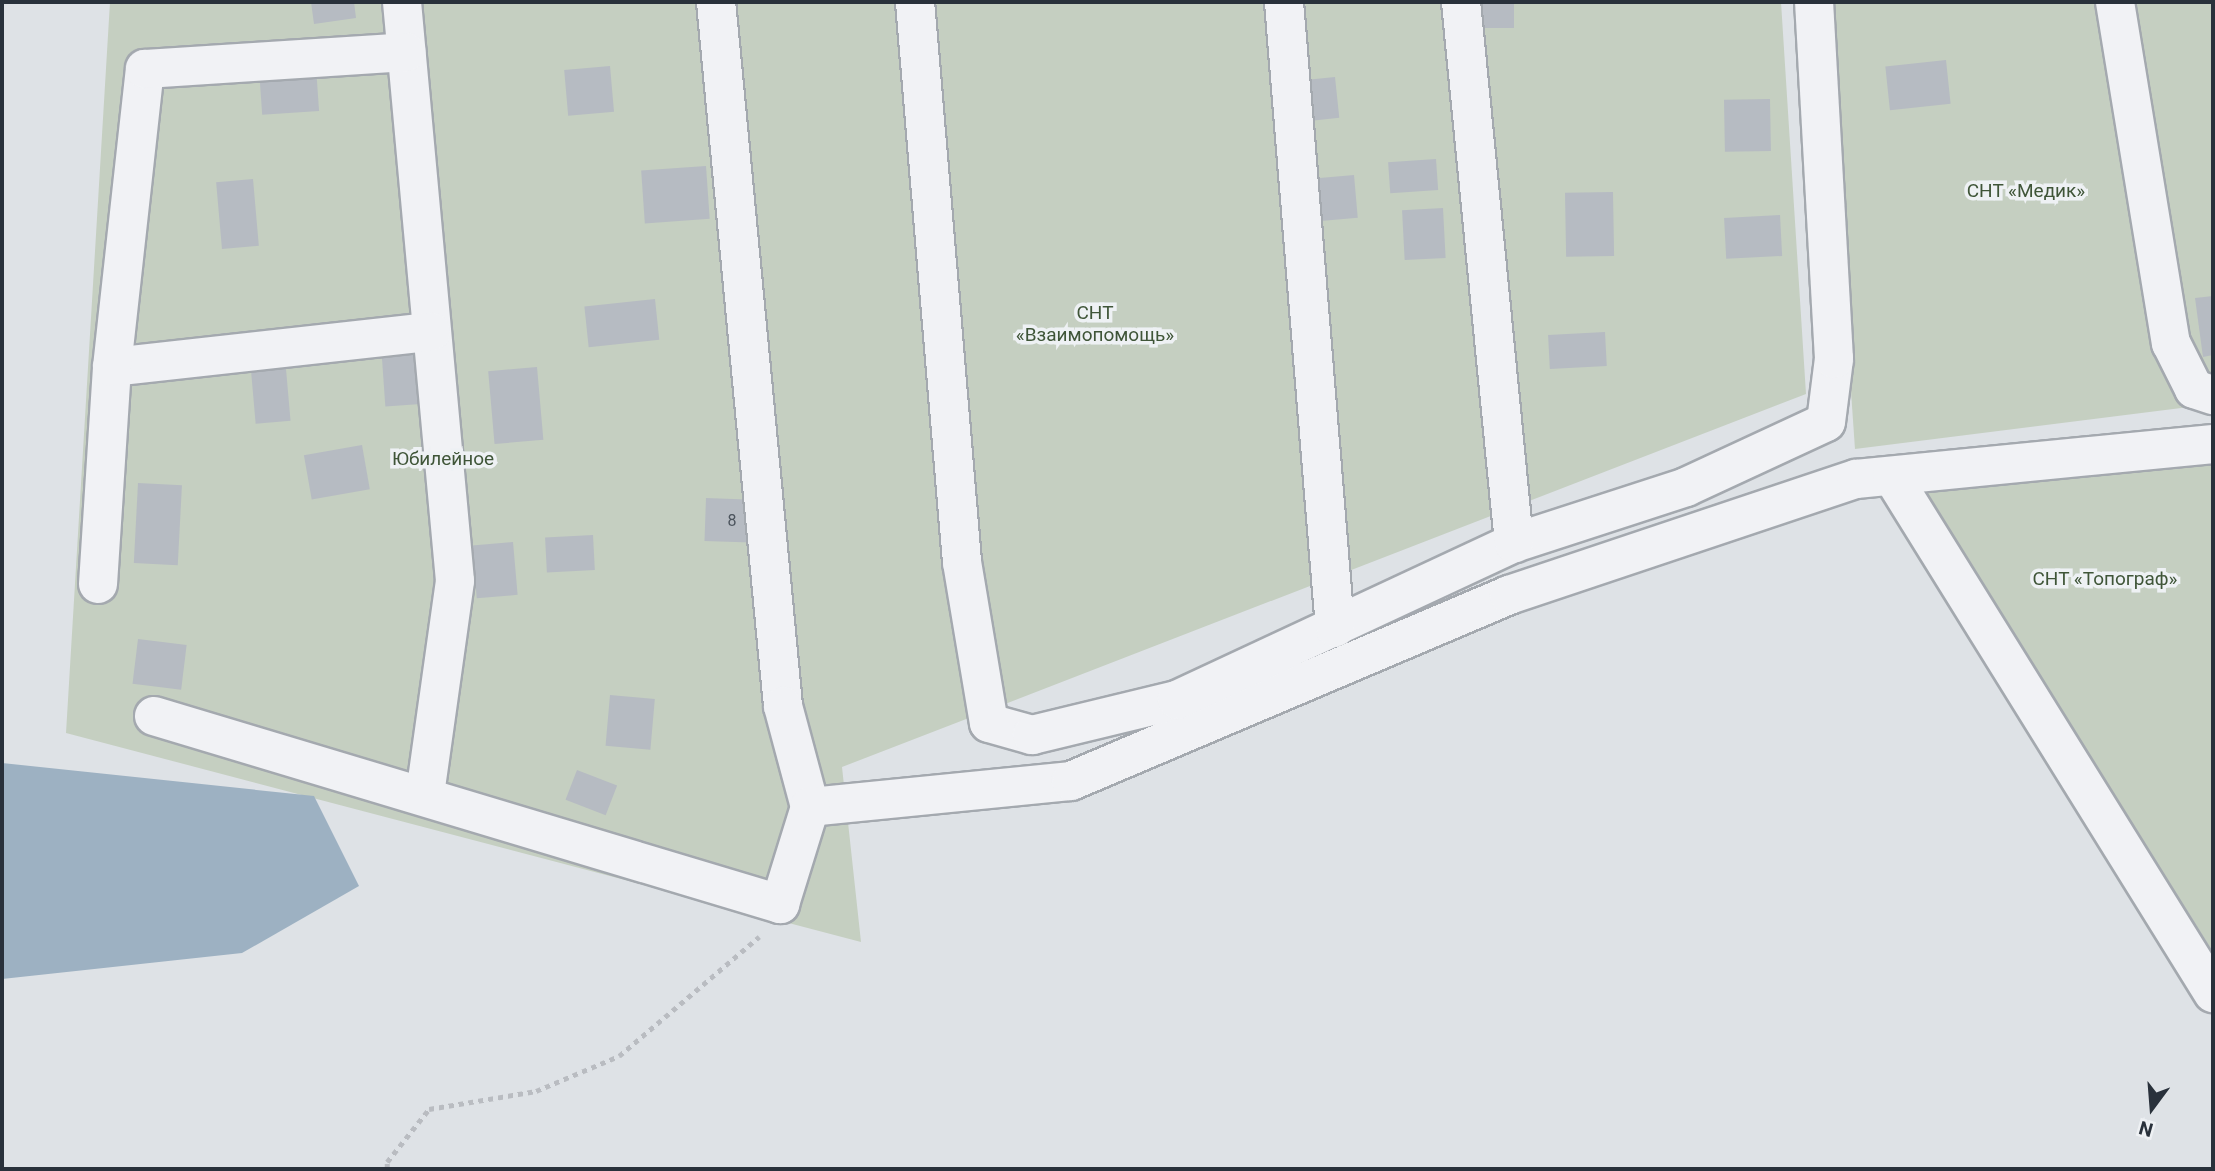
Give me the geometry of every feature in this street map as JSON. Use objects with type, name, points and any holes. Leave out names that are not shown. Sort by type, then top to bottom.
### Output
[{"type":"lane","points":[[401,2],[455,581],[425,794]]},
{"type":"lane","points":[[154,716],[425,794],[780,904],[810,807],[783,706],[716,2]]},
{"type":"lane","points":[[915,2],[962,562],[989,723],[1032,735],[1177,700],[1514,543],[1686,487],[1826,422],[1834,359],[1814,2]]},
{"type":"lane","points":[[1284,2],[1335,628]]},
{"type":"lane","points":[[1461,2],[1514,543]]},
{"type":"lane","points":[[2115,2],[2171,343],[2194,389],[2213,395]]},
{"type":"lane","points":[[98,584],[112,368],[145,69],[406,52]]},
{"type":"lane","points":[[112,368],[431,332]]},
{"type":"lane","points":[[810,807],[1071,781],[1509,595],[1856,479],[2213,444]]},
{"type":"lane","points":[[1892,476],[2213,993]]},
{"type":"path","points":[[387,1169],[387,1162],[429,1109],[536,1091],[619,1056],[764,934],[780,904]]},
{"type":"green space","points":[[110,2],[1781,2],[1806,394],[842,767],[861,942],[66,733]]},
{"type":"green space","name":"СНТ «Медик»","points":[[1824,2],[2213,2],[2213,404],[1855,449]]},
{"type":"green space","name":"СНТ «Топограф»","points":[[2213,461],[2213,952],[1921,489]]},
{"type":"water","points":[[2,763],[314,796],[359,886],[242,953],[2,979]]},
{"type":"building","points":[[311,2],[354,2],[356,18],[314,24]]},
{"type":"building","points":[[1471,2],[1514,2],[1514,28],[1471,28]]},
{"type":"building","points":[[1946,60],[1951,104],[1890,110],[1885,66]]},
{"type":"building","points":[[610,66],[614,112],[568,116],[564,70]]},
{"type":"building","points":[[316,67],[319,111],[262,115],[259,71]]},
{"type":"building","points":[[1335,77],[1339,118],[1302,122],[1298,81]]},
{"type":"building","points":[[1770,99],[1771,151],[1725,152],[1724,100]]},
{"type":"building","points":[[1436,159],[1438,190],[1390,193],[1388,162]]},
{"type":"building","points":[[706,166],[710,219],[645,223],[641,171]]},
{"type":"building","points":[[1354,175],[1358,218],[1318,221],[1314,178]]},
{"type":"building","points":[[253,179],[259,246],[222,249],[216,182]]},
{"type":"building","points":[[1613,192],[1614,256],[1566,257],[1565,193]]},
{"type":"building","points":[[1443,208],[1446,258],[1405,260],[1402,210]]},
{"type":"building","points":[[1780,215],[1782,256],[1726,259],[1724,218]]},
{"type":"building","points":[[2213,296],[2213,355],[2203,357],[2195,298]]},
{"type":"building","points":[[655,299],[659,340],[589,347],[584,306]]},
{"type":"building","points":[[1605,332],[1607,366],[1550,369],[1548,335]]},
{"type":"building","points":[[420,343],[424,404],[385,407],[381,346]]},
{"type":"building","points":[[537,367],[543,440],[495,444],[488,371]]},
{"type":"building","points":[[286,369],[291,421],[256,424],[251,372]]},
{"type":"building","points":[[362,445],[370,489],[312,500],[304,455]]},
{"type":"building","points":[[138,483],[182,485],[178,565],[134,563]]},
{"type":"building","points":[[706,498],[760,500],[758,543],[704,541]]},
{"type":"building","points":[[593,535],[595,570],[547,572],[545,538]]},
{"type":"building","points":[[513,542],[518,595],[477,598],[472,546]]},
{"type":"building","points":[[138,639],[187,645],[181,690],[133,684]]},
{"type":"building","points":[[610,695],[655,699],[650,750],[606,746]]},
{"type":"building","points":[[577,770],[617,785],[606,815],[566,800]]},
{"type":"park label","name":"СНТ «Взаимопомощь»","points":[[1095,324]]},
{"type":"park label","name":"Юбилейное","points":[[443,459]]}]
